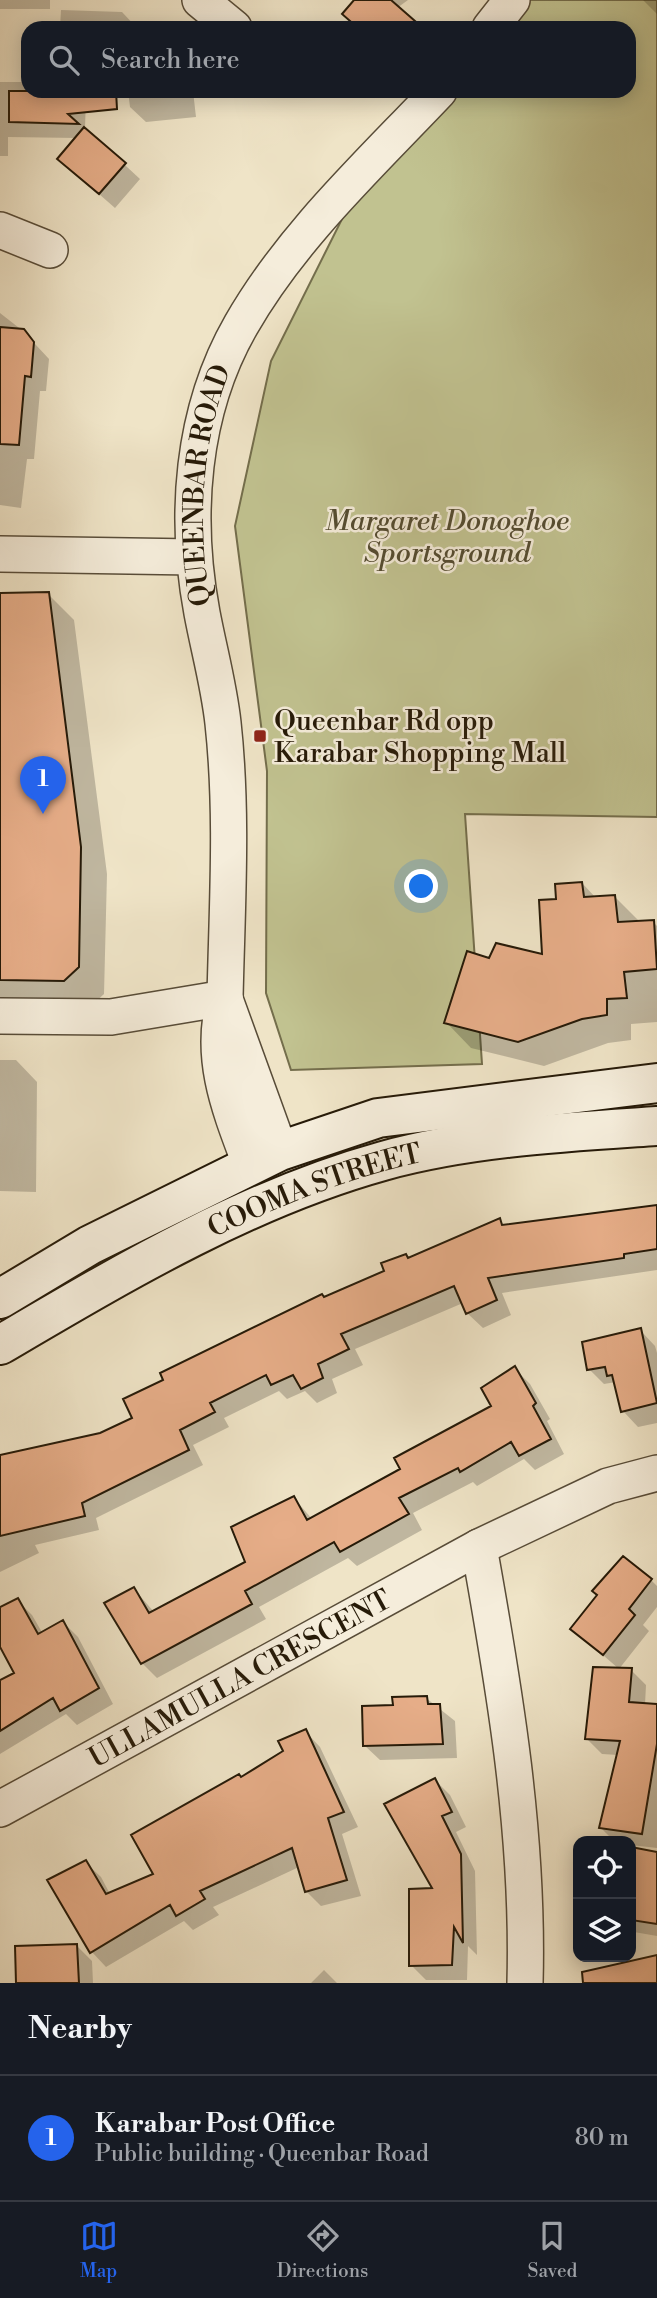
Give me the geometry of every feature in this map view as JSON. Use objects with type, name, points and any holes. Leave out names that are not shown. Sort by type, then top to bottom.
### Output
[{"type":"main road","name":"COOMA STREET","points":[[0,1299],[90,1245],[265,1158],[378,1118],[657,1083]]},
{"type":"main road","name":"COOMA STREET","points":[[0,1345],[123,1273],[280,1196],[384,1160],[478,1143],[657,1125]]},
{"type":"main road","points":[[265,1158],[280,1196]]},
{"type":"street","points":[[200,0],[226,21]]},
{"type":"street","points":[[496,21],[512,0]]},
{"type":"street","name":"QUEENBAR ROAD","points":[[265,1158],[225,998],[227,776],[223,723],[194,557],[192,503],[201,435],[221,367],[240,326],[318,219],[432,98]]},
{"type":"street","points":[[0,230],[50,250]]},
{"type":"street","points":[[0,554],[194,557]]},
{"type":"street","points":[[0,1016],[111,1017],[225,998]]},
{"type":"street","name":"ULLAMULLA CRESCENT","points":[[0,1809],[479,1547],[608,1486],[657,1473]]},
{"type":"street","points":[[479,1547],[508,1705],[525,1867],[525,1983]]},
{"type":"green space","name":"Margaret Donoghoe Sportsground","points":[[516,0],[657,0],[657,817],[465,814],[482,1064],[291,1070],[266,993],[267,771],[235,526],[271,361],[371,161],[428,98],[636,98],[636,21],[497,21]]},
{"type":"building","points":[[354,0],[391,0],[415,21],[350,21],[342,14]]},
{"type":"building","points":[[9,91],[21,91],[21,98],[116,98],[117,109],[68,114],[79,124],[9,122]]},
{"type":"building","points":[[84,127],[126,163],[99,194],[57,159]]},
{"type":"building","points":[[0,327],[24,329],[34,342],[31,377],[25,376],[19,445],[0,444]]},
{"type":"building","points":[[49,592],[81,847],[79,967],[64,981],[0,980],[0,593]]},
{"type":"building","points":[[582,882],[584,897],[615,895],[618,922],[654,920],[657,969],[624,972],[627,998],[607,999],[607,1015],[582,1019],[518,1042],[444,1023],[467,951],[489,958],[496,943],[542,954],[539,900],[556,899],[555,884]]},
{"type":"building","points":[[657,1205],[657,1249],[624,1254],[624,1258],[488,1278],[497,1300],[466,1314],[454,1286],[341,1334],[349,1349],[318,1364],[323,1378],[301,1389],[293,1375],[271,1385],[266,1375],[210,1403],[215,1412],[180,1430],[189,1450],[82,1503],[85,1516],[0,1536],[0,1455],[100,1433],[132,1418],[123,1399],[163,1380],[160,1373],[322,1294],[324,1297],[384,1271],[381,1263],[406,1254],[408,1258],[500,1218],[502,1225]]},
{"type":"building","points":[[641,1328],[657,1403],[621,1412],[612,1375],[607,1376],[605,1367],[587,1370],[582,1342]]},
{"type":"building","points":[[515,1366],[536,1403],[533,1406],[551,1439],[519,1456],[511,1442],[460,1472],[458,1468],[399,1498],[409,1514],[340,1552],[334,1542],[245,1591],[252,1604],[141,1664],[104,1603],[134,1587],[149,1613],[245,1562],[231,1527],[294,1496],[307,1520],[400,1469],[394,1458],[491,1406],[481,1388]]},
{"type":"building","points":[[623,1556],[652,1579],[629,1609],[635,1615],[603,1655],[570,1629],[597,1595],[592,1591]]},
{"type":"building","points":[[18,1598],[38,1634],[63,1620],[99,1688],[60,1711],[53,1698],[0,1731],[0,1680],[14,1673],[0,1647],[0,1607]]},
{"type":"building","points":[[593,1667],[632,1668],[629,1702],[657,1704],[657,1744],[642,1834],[599,1828],[620,1741],[585,1739]]},
{"type":"building","points":[[427,1696],[428,1704],[440,1704],[443,1744],[363,1746],[362,1706],[393,1705],[392,1697]]},
{"type":"building","points":[[306,1729],[344,1812],[328,1818],[347,1880],[305,1892],[292,1848],[200,1891],[205,1899],[176,1916],[170,1905],[90,1953],[47,1880],[86,1860],[106,1894],[153,1874],[131,1835],[239,1774],[241,1777],[283,1751],[278,1741]]},
{"type":"building","points":[[435,1778],[452,1812],[442,1816],[461,1854],[463,1943],[454,1927],[452,1965],[409,1966],[409,1889],[432,1888],[384,1804]]},
{"type":"building","points":[[636,1848],[657,1852],[657,1924],[636,1921]]},
{"type":"building","points":[[77,1944],[79,1983],[16,1983],[15,1946]]},
{"type":"building","points":[[657,1955],[657,1983],[583,1983],[582,1972],[636,1962],[636,1960]]},
{"type":"place","name":"Queenbar Rd opp Karabar Shopping Mall","points":[[260,736]]},
{"type":"place","name":"Karabar Post Office","points":[[43,814]]}]
